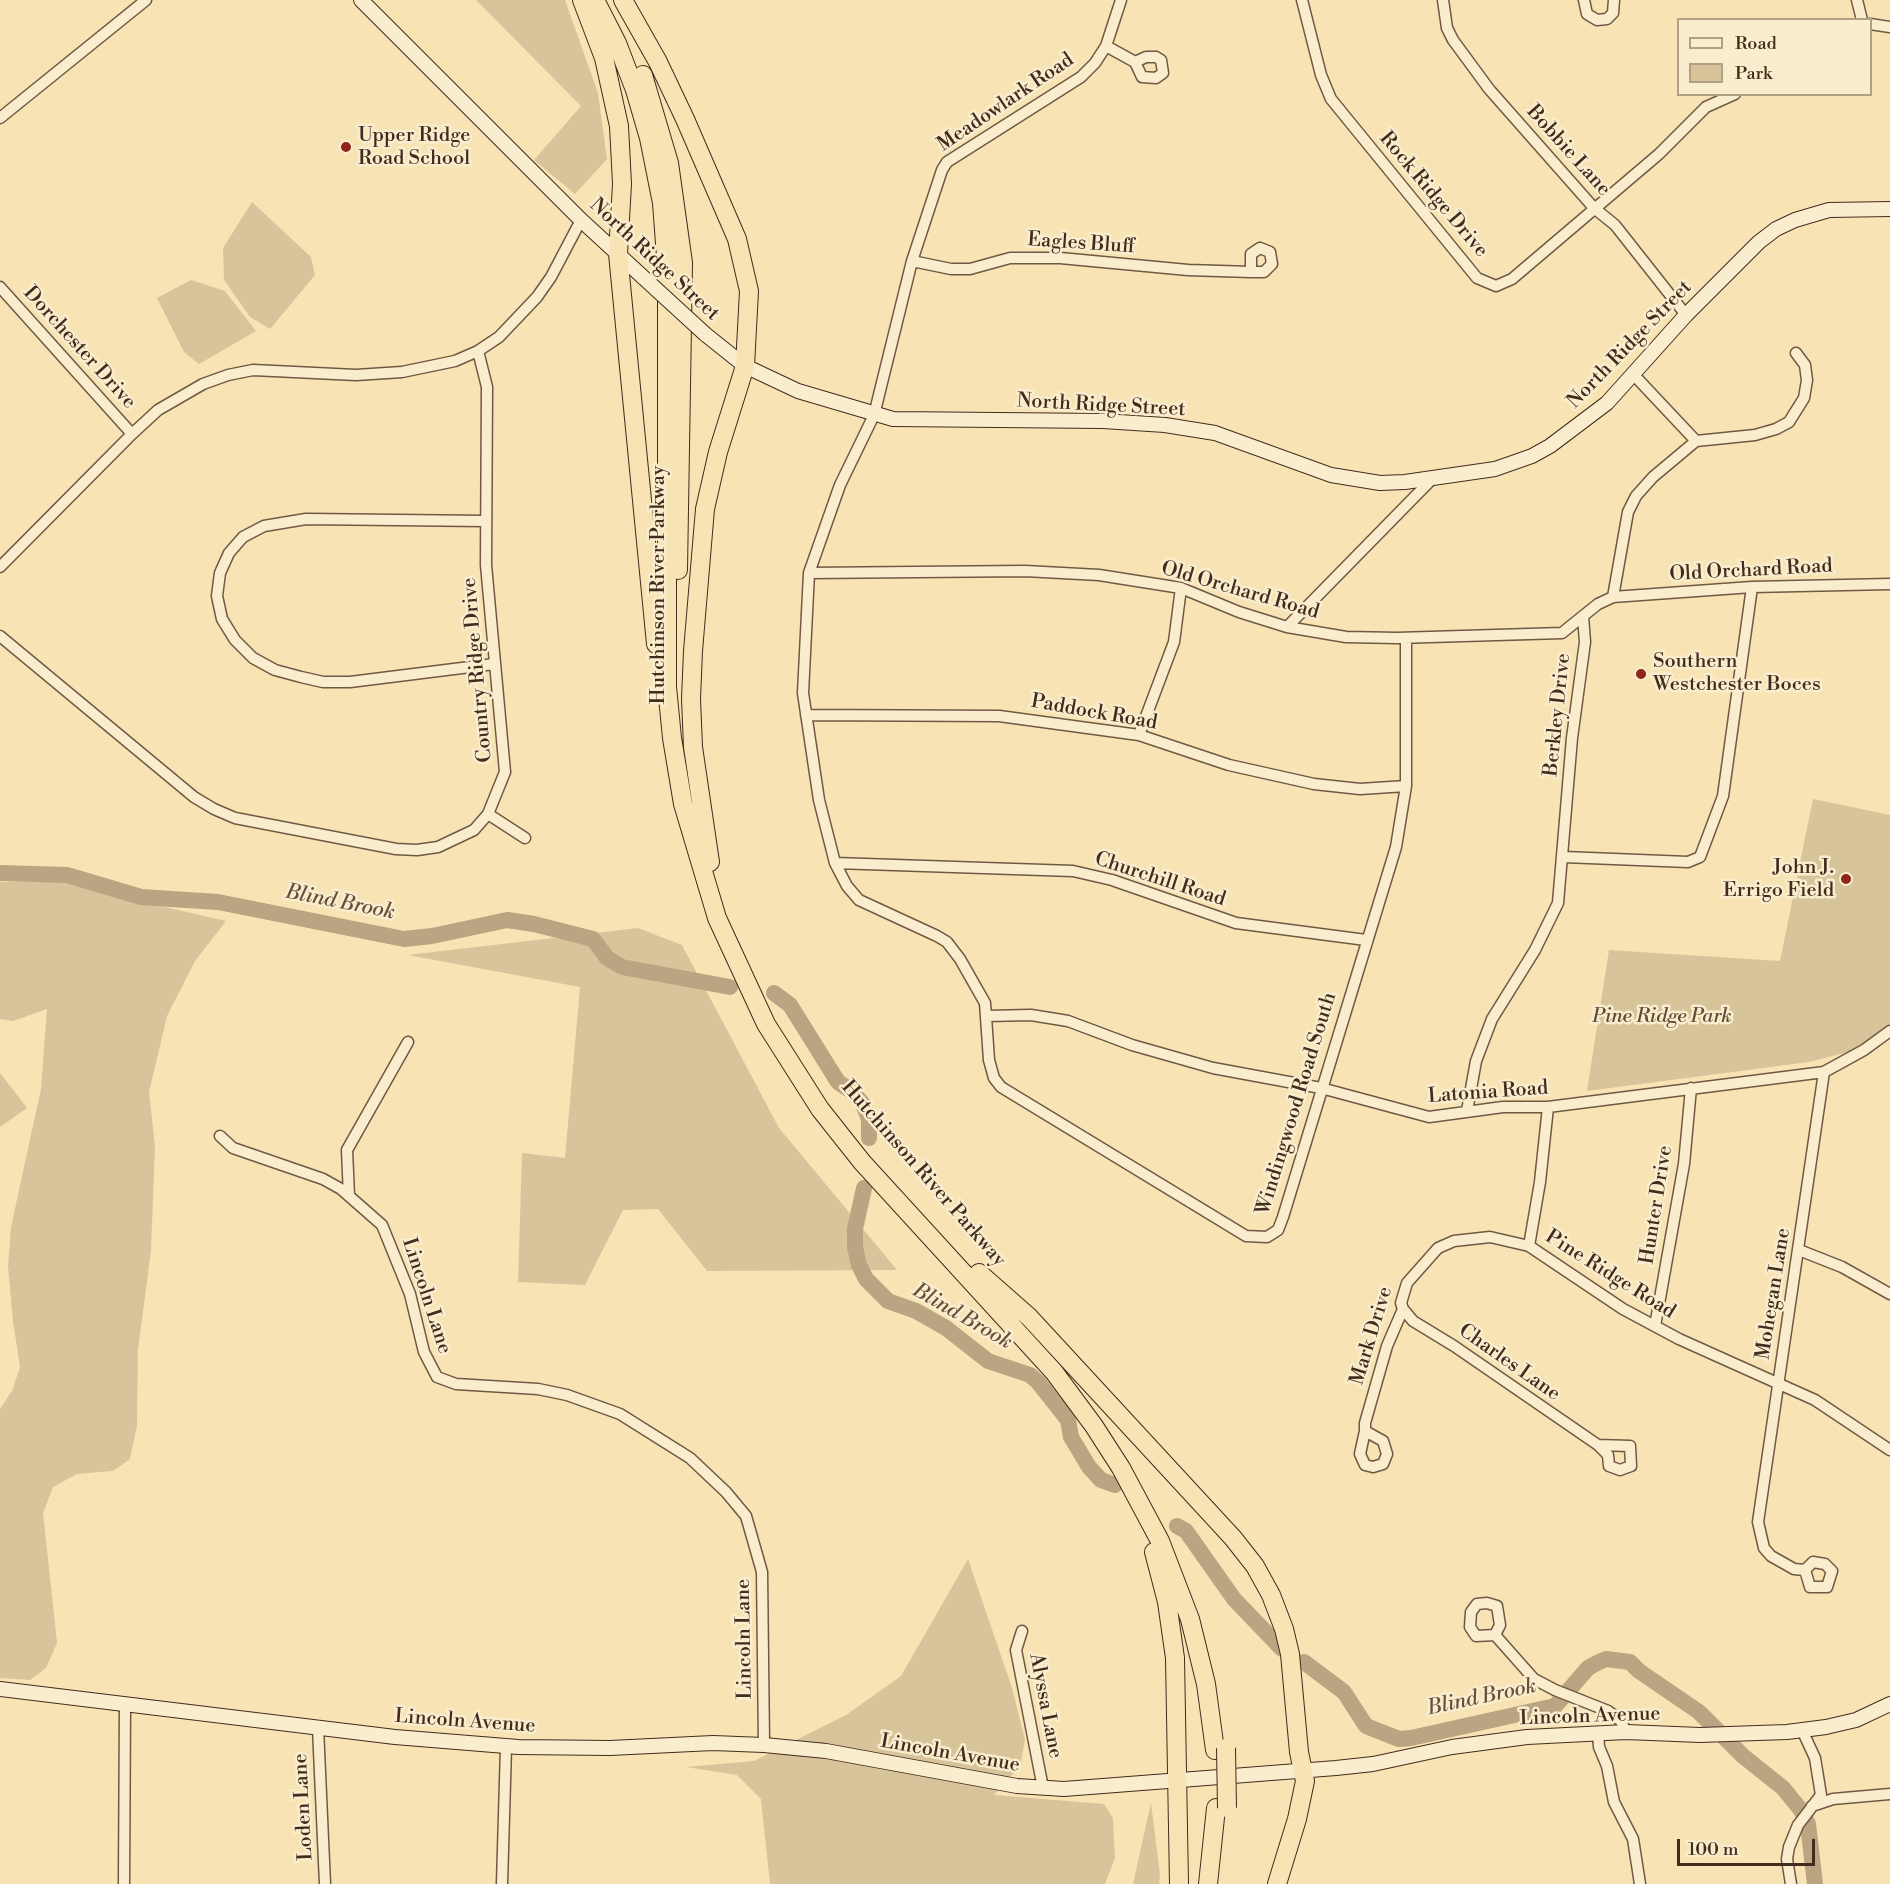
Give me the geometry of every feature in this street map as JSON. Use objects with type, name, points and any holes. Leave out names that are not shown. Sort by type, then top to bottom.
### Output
[{"type":"highway","points":[[582,0],[604,58],[619,126],[622,196],[618,254],[663,720],[683,804]]},
{"type":"highway","name":"Hutchinson River Parkway","points":[[595,0],[617,43],[640,106],[653,154],[664,220],[667,270],[666,662],[671,729],[683,804],[703,877],[729,948],[762,1017],[796,1075],[862,1162],[1032,1348],[1094,1426],[1126,1475],[1153,1527],[1179,1588],[1195,1635],[1221,1749]]},
{"type":"highway","name":"Hutchinson River Parkway","points":[[608,0],[633,51],[654,106],[669,163],[678,213],[683,313],[678,665],[688,765],[710,862],[732,925],[755,978],[808,1072],[869,1152],[1072,1377],[1102,1417],[1138,1474],[1183,1564],[1209,1644],[1220,1694],[1222,1808],[1220,1884]]},
{"type":"highway","points":[[623,0],[669,85],[740,248],[750,300],[745,366],[718,452],[707,497],[693,651],[693,747],[710,862]]},
{"type":"highway","points":[[979,1272],[1029,1317],[1237,1543],[1267,1586],[1282,1621],[1294,1688],[1304,1792],[1277,1884]]},
{"type":"highway","points":[[1094,1426],[1133,1503],[1156,1559],[1171,1624],[1176,1680],[1175,1781],[1180,1843],[1179,1884]]},
{"type":"highway","name":"Hutchinson River Parkway","points":[[1208,1884],[1222,1808]]},
{"type":"street","points":[[0,118],[146,0]]},
{"type":"street","name":"North Ridge Street","points":[[360,0],[581,220],[705,334],[745,366],[798,391],[874,415],[916,420],[1103,421],[1165,425],[1215,433],[1331,476],[1380,483],[1495,469],[1532,456],[1581,424],[1607,403],[1686,315],[1759,242],[1776,229],[1802,217],[1829,210],[1890,209]]},
{"type":"street","name":"Meadowlark Road","points":[[986,1016],[985,1003],[947,942],[859,900],[847,886],[835,863],[819,800],[806,715],[803,648],[809,573],[840,485],[874,415],[912,261],[936,183],[947,162],[1081,77],[1106,46],[1121,0]]},
{"type":"street","name":"Rock Ridge Drive","points":[[1302,0],[1321,75],[1331,99],[1477,278],[1496,286],[1512,279],[1659,154],[1706,107],[1731,96]]},
{"type":"street","name":"Bobbie Lane","points":[[1443,0],[1447,27],[1453,40],[1489,89],[1594,208],[1615,225],[1686,315]]},
{"type":"street","points":[[1584,0],[1587,14],[1597,20],[1607,19],[1613,13],[1614,0]]},
{"type":"street","points":[[1857,0],[1860,18]]},
{"type":"street","points":[[1872,24],[1890,27]]},
{"type":"street","points":[[1106,46],[1135,62]]},
{"type":"street","points":[[0,567],[132,434],[179,396],[228,375],[278,369],[356,375],[402,372],[455,361],[478,351],[499,337],[537,297],[551,277],[581,220]]},
{"type":"street","name":"Eagles Bluff","points":[[912,261],[951,269],[970,269],[1010,258],[1060,258],[1188,270],[1251,272]]},
{"type":"street","name":"Dorchester Drive","points":[[0,287],[132,434]]},
{"type":"street","name":"Country Ridge Drive","points":[[0,636],[194,796],[214,809],[235,818],[396,849],[417,850],[457,840],[474,830],[488,814],[505,772],[505,749],[494,664],[487,575],[487,387],[478,351]]},
{"type":"street","points":[[1583,616],[1598,603],[1613,597],[1628,512],[1636,496],[1653,477],[1696,441],[1755,435],[1776,429],[1789,422],[1804,398],[1807,380],[1805,365],[1796,353]]},
{"type":"street","points":[[1633,374],[1696,441]]},
{"type":"street","points":[[1287,627],[1434,477]]},
{"type":"street","points":[[486,521],[306,519],[264,526],[243,537],[229,553],[220,573],[217,596],[222,619],[235,640],[253,658],[275,670],[301,677],[323,682],[350,682],[494,664]]},
{"type":"street","name":"Old Orchard Road","points":[[809,573],[1024,571],[1099,575],[1181,588],[1239,612],[1287,627],[1346,637],[1406,638],[1562,633],[1583,616]]},
{"type":"street","name":"Old Orchard Road","points":[[1613,597],[1752,587],[1890,584]]},
{"type":"street","points":[[1564,857],[1689,862],[1700,858],[1723,796],[1752,587]]},
{"type":"street","points":[[1138,735],[1174,642],[1181,588]]},
{"type":"street","name":"Berkley Drive","points":[[1467,1111],[1476,1061],[1492,1018],[1541,939],[1558,903],[1564,857],[1572,738],[1585,642],[1583,616]]},
{"type":"street","name":"Windingwood Road South","points":[[986,1016],[989,1060],[994,1078],[1000,1087],[1231,1229],[1254,1238],[1267,1237],[1278,1230],[1396,847],[1406,786],[1406,638]]},
{"type":"street","name":"Paddock Road","points":[[806,715],[999,716],[1138,735],[1229,765],[1314,784],[1360,789],[1406,786]]},
{"type":"street","points":[[488,814],[525,838]]},
{"type":"street","name":"Churchill Road","points":[[835,863],[1073,871],[1112,880],[1236,923],[1366,940]]},
{"type":"street","name":"Latonia Road","points":[[986,1016],[1031,1015],[1068,1021],[1131,1045],[1213,1068],[1321,1088],[1417,1116],[1445,1116],[1503,1107],[1548,1107],[1824,1072]]},
{"type":"street","points":[[1824,1072],[1864,1050],[1890,1032]]},
{"type":"street","points":[[349,1196],[347,1150],[408,1042]]},
{"type":"street","name":"Mohegan Lane","points":[[1806,1570],[1794,1569],[1776,1560],[1764,1548],[1759,1536],[1761,1498],[1824,1072]]},
{"type":"street","name":"Hunter Drive","points":[[1655,1326],[1684,1164],[1691,1088]]},
{"type":"street","name":"Pine Ridge Road","points":[[1548,1107],[1545,1150],[1529,1246],[1623,1309],[1655,1326],[1779,1382],[1844,1417],[1890,1450]]},
{"type":"street","name":"Lincoln Lane","points":[[220,1136],[233,1148],[323,1179],[349,1196],[382,1225],[410,1294],[424,1352],[437,1377],[456,1384],[538,1389],[567,1395],[620,1414],[690,1458],[746,1516],[754,1537],[762,1572],[764,1745]]},
{"type":"street","name":"Mark Drive","points":[[1365,1431],[1365,1423],[1386,1346],[1402,1310],[1401,1303],[1407,1283],[1438,1248],[1454,1241],[1490,1237],[1529,1246]]},
{"type":"street","points":[[1798,1250],[1842,1268],[1890,1294]]},
{"type":"street","name":"Charles Lane","points":[[1402,1310],[1413,1321],[1454,1346],[1598,1445]]},
{"type":"street","name":"Alyssa Lane","points":[[1022,1631],[1016,1650],[1043,1788]]},
{"type":"street","points":[[1495,1635],[1534,1679],[1608,1711],[1621,1721],[1626,1732]]},
{"type":"street","name":"Lincoln Avenue","points":[[0,1689],[318,1728],[506,1747],[610,1748],[713,1743],[764,1745],[826,1751],[1043,1788],[1175,1781],[1373,1764],[1452,1747],[1527,1737],[1626,1732],[1700,1735],[1802,1730],[1856,1720],[1890,1704]]},
{"type":"street","points":[[124,1884],[125,1703]]},
{"type":"street","name":"Loden Lane","points":[[318,1728],[326,1884]]},
{"type":"street","points":[[1791,1884],[1787,1859],[1798,1825],[1821,1795],[1821,1782],[1815,1758],[1802,1730]]},
{"type":"street","points":[[1598,1733],[1599,1747],[1607,1766],[1614,1802],[1633,1839],[1640,1884]]},
{"type":"street","points":[[502,1884],[506,1747]]},
{"type":"street","points":[[1812,1806],[1833,1798],[1890,1794]]},
{"type":"green space","points":[[476,0],[565,0],[598,93],[607,159],[575,194],[534,160],[581,106]]},
{"type":"green space","points":[[252,202],[311,257],[315,275],[270,329],[250,317],[224,280],[223,248]]},
{"type":"green space","points":[[191,280],[225,291],[256,331],[199,364],[184,352],[157,298]]},
{"type":"green space","name":"Pine Ridge Park","points":[[1813,799],[1890,815],[1890,1024],[1852,1051],[1809,1062],[1587,1091],[1609,950],[1780,961]]},
{"type":"green space","points":[[69,881],[100,892],[226,921],[195,961],[167,1016],[149,1092],[155,1146],[151,1250],[138,1350],[137,1425],[130,1459],[113,1471],[77,1474],[53,1487],[43,1513],[57,1643],[46,1668],[30,1680],[0,1678],[0,1409],[12,1391],[20,1367],[8,1266],[11,1227],[41,1089],[47,1009],[13,1021],[0,1019],[0,882]]},
{"type":"green space","points":[[638,928],[682,945],[779,1128],[897,1270],[707,1271],[658,1209],[623,1210],[585,1285],[518,1282],[522,1153],[565,1158],[580,987],[408,955]]},
{"type":"green space","points":[[0,1073],[27,1108],[0,1127]]},
{"type":"green space","points":[[968,1559],[1012,1688],[1025,1740],[1020,1766],[994,1795],[1104,1804],[1113,1818],[1115,1858],[1105,1884],[770,1884],[761,1799],[737,1775],[686,1767],[754,1761],[846,1715],[901,1676]]},
{"type":"green space","points":[[1151,1803],[1160,1875],[1159,1884],[1133,1884]]},
{"type":"waterway","name":"Blind Brook","points":[[0,873],[67,875],[141,897],[218,902],[404,939],[432,936],[507,920],[534,924],[593,939],[607,958],[622,967],[730,987]]},
{"type":"waterway","name":"Blind Brook","points":[[774,993],[790,1005],[838,1082],[853,1092],[863,1104],[869,1119],[869,1138]]},
{"type":"waterway","name":"Blind Brook","points":[[864,1188],[855,1229],[855,1247],[859,1265],[866,1279],[888,1301],[916,1311],[946,1328],[988,1361],[1030,1375],[1068,1420],[1071,1437],[1089,1467],[1101,1480],[1115,1485]]},
{"type":"waterway","name":"Blind Brook","points":[[1177,1526],[1186,1531],[1234,1599],[1282,1649]]},
{"type":"waterway","name":"Blind Brook","points":[[1304,1662],[1344,1692],[1366,1726],[1399,1739],[1555,1706],[1588,1668],[1606,1659],[1630,1662],[1639,1671],[1699,1712],[1743,1756],[1783,1788],[1801,1810],[1808,1824],[1815,1884]]},
{"type":"place","name":"Upper Ridge Road School","points":[[346,147]]},
{"type":"place","name":"Southern Westchester Boces","points":[[1641,674]]},
{"type":"place","name":"John J. Errigo Field","points":[[1846,879]]}]
